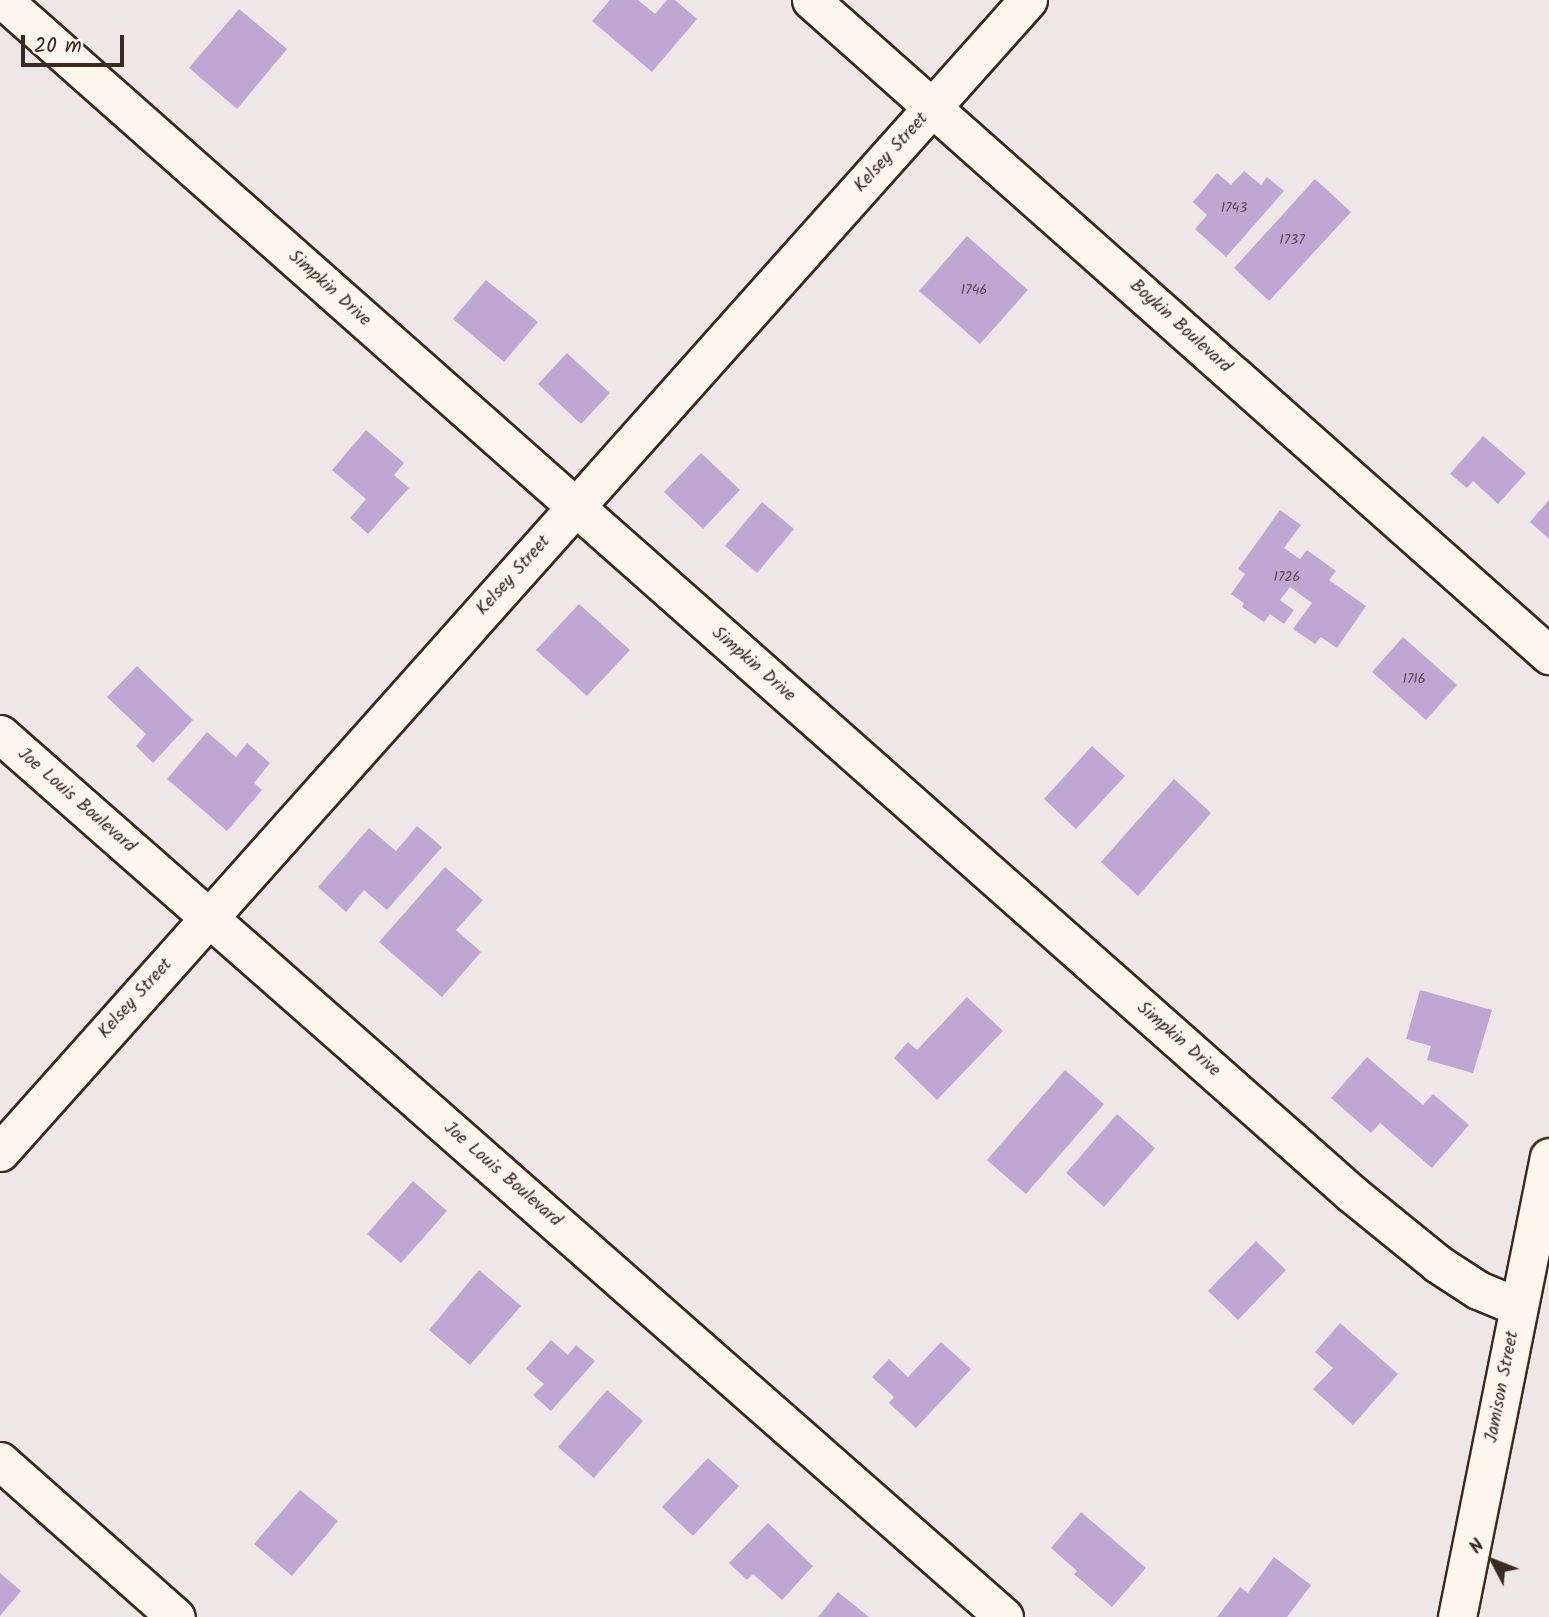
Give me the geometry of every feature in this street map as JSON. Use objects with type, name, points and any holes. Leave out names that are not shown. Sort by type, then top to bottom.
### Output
[{"type":"street","name":"Simpkin Drive","points":[[3,0],[1352,1194],[1438,1264],[1478,1290],[1519,1307]]},
{"type":"street","name":"Boykin Boulevard","points":[[811,0],[1549,655]]},
{"type":"street","name":"Kelsey Street","points":[[0,1152],[1028,0]]},
{"type":"street","name":"Joe Louis Boulevard","points":[[0,734],[1004,1617]]},
{"type":"street","name":"Jamison Street","points":[[1457,1617],[1549,1157]]},
{"type":"street","points":[[0,1461],[176,1617]]},
{"type":"building","points":[[610,0],[638,0],[655,14],[667,0],[675,0],[697,19],[652,72],[592,21]]},
{"type":"building","points":[[239,9],[287,49],[237,109],[189,68]]},
{"type":"building","points":[[1244,171],[1261,185],[1267,177],[1284,191],[1226,257],[1195,229],[1207,215],[1193,202],[1217,173],[1231,185]]},
{"type":"building","points":[[1315,179],[1351,212],[1269,301],[1234,268]]},
{"type":"building","points":[[967,236],[1028,290],[980,344],[919,291]]},
{"type":"building","points":[[486,280],[538,322],[504,362],[453,319]]},
{"type":"building","points":[[567,353],[610,393],[581,424],[538,384]]},
{"type":"building","points":[[366,430],[404,463],[394,475],[409,488],[368,534],[350,518],[366,499],[332,470]]},
{"type":"building","points":[[1483,436],[1526,473],[1498,504],[1473,481],[1467,488],[1450,474]]},
{"type":"building","points":[[701,453],[740,490],[703,529],[664,492]]},
{"type":"building","points":[[1549,500],[1549,539],[1530,522]]},
{"type":"building","points":[[762,502],[794,529],[757,573],[725,546]]},
{"type":"building","points":[[1280,510],[1301,525],[1284,548],[1300,559],[1307,550],[1336,571],[1329,580],[1366,606],[1337,648],[1321,637],[1315,644],[1293,629],[1312,603],[1290,587],[1280,600],[1294,610],[1284,624],[1270,614],[1264,622],[1242,607],[1244,603],[1231,594],[1245,574],[1238,569]]},
{"type":"building","points":[[579,604],[630,650],[587,696],[536,650]]},
{"type":"building","points":[[1403,637],[1457,685],[1426,720],[1372,672]]},
{"type":"building","points":[[137,666],[193,720],[153,763],[136,746],[146,734],[107,697]]},
{"type":"building","points":[[207,732],[236,757],[247,743],[270,763],[254,783],[262,790],[227,831],[167,779]]},
{"type":"building","points":[[1092,746],[1125,776],[1076,829],[1044,799]]},
{"type":"building","points":[[1174,779],[1211,813],[1138,896],[1101,862]]},
{"type":"building","points":[[417,826],[442,847],[387,910],[364,890],[346,912],[318,887],[369,828],[396,851]]},
{"type":"building","points":[[445,867],[483,900],[456,930],[481,952],[442,997],[379,942]]},
{"type":"building","points":[[1420,990],[1492,1010],[1473,1073],[1427,1060],[1431,1046],[1406,1039]]},
{"type":"building","points":[[967,997],[1003,1031],[937,1100],[894,1058],[908,1042],[917,1050]]},
{"type":"building","points":[[1367,1057],[1423,1105],[1433,1094],[1469,1125],[1432,1168],[1380,1123],[1371,1133],[1331,1098]]},
{"type":"building","points":[[1065,1070],[1104,1104],[1026,1194],[987,1160]]},
{"type":"building","points":[[1117,1114],[1155,1148],[1104,1207],[1066,1173]]},
{"type":"building","points":[[413,1181],[447,1211],[401,1263],[367,1234]]},
{"type":"building","points":[[1256,1241],[1286,1270],[1238,1320],[1208,1291]]},
{"type":"building","points":[[479,1270],[521,1306],[470,1365],[429,1330]]},
{"type":"building","points":[[1340,1323],[1398,1374],[1353,1425],[1313,1389],[1333,1368],[1315,1352]]},
{"type":"building","points":[[551,1340],[568,1355],[576,1345],[595,1361],[551,1411],[533,1395],[544,1384],[526,1369]]},
{"type":"building","points":[[941,1342],[971,1369],[916,1428],[889,1403],[894,1397],[872,1377],[889,1359],[908,1377]]},
{"type":"building","points":[[607,1390],[643,1421],[594,1478],[558,1447]]},
{"type":"building","points":[[708,1458],[739,1486],[693,1536],[662,1507]]},
{"type":"building","points":[[300,1490],[338,1521],[292,1576],[254,1544]]},
{"type":"building","points":[[1081,1512],[1146,1568],[1112,1607],[1074,1574],[1077,1571],[1051,1548]]},
{"type":"building","points":[[768,1523],[813,1566],[782,1600],[753,1574],[747,1580],[729,1563]]},
{"type":"building","points":[[1274,1557],[1311,1585],[1287,1617],[1217,1617],[1240,1587],[1248,1593]]},
{"type":"building","points":[[0,1573],[21,1591],[0,1616]]},
{"type":"building","points":[[838,1592],[869,1617],[818,1617]]}]
